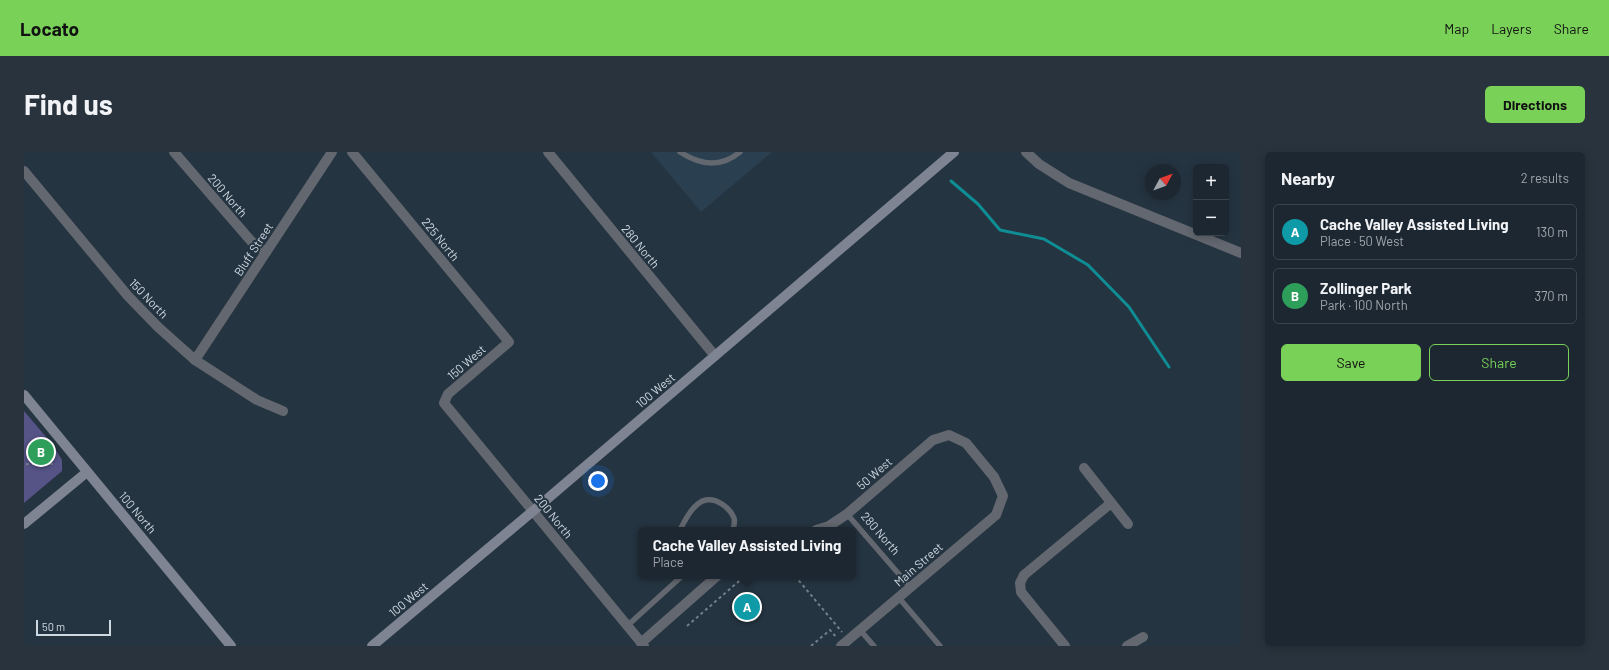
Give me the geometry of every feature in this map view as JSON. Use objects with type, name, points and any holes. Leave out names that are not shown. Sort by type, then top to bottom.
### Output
[{"type":"street","name":"200 North","points":[[174,152],[251,241],[266,252]]},
{"type":"street","name":"Bluff Street","points":[[195,360],[332,152]]},
{"type":"street","name":"225 North","points":[[352,152],[509,342]]},
{"type":"street","name":"280 North","points":[[548,152],[715,356]]},
{"type":"street","name":"100 West","points":[[372,646],[533,511],[954,152]]},
{"type":"street","points":[[1026,152],[1039,164],[1069,183],[1241,253]]},
{"type":"street","name":"150 North","points":[[24,171],[128,296],[158,326],[195,360],[257,400],[283,411]]},
{"type":"street","name":"150 West","points":[[444,403],[448,394],[509,342]]},
{"type":"street","name":"100 North","points":[[24,395],[231,646]]},
{"type":"street","name":"200 North","points":[[444,403],[642,644]]},
{"type":"street","name":"Main Street","points":[[841,646],[996,515],[1003,496],[994,477],[966,443],[949,435]]},
{"type":"street","name":"50 West","points":[[826,527],[847,514],[933,440],[949,435]]},
{"type":"street","points":[[1084,468],[1128,524]]},
{"type":"street","points":[[24,524],[87,472]]},
{"type":"street","points":[[1065,646],[1021,592],[1020,583],[1024,575],[1111,503]]},
{"type":"street","points":[[642,644],[714,579]]},
{"type":"street","points":[[1127,646],[1143,637]]},
{"type":"lane","points":[[680,152],[692,160],[715,163],[732,159],[740,152]]},
{"type":"lane","points":[[681,527],[684,521],[697,505],[706,500],[717,501],[728,508],[734,518],[733,527]]},
{"type":"lane","name":"280 North","points":[[847,514],[910,587]]},
{"type":"lane","points":[[627,626],[679,579]]},
{"type":"lane","points":[[899,598],[940,646]]},
{"type":"lane","points":[[860,630],[874,646]]},
{"type":"path","points":[[26,464],[53,464]]},
{"type":"path","points":[[687,626],[742,579]]},
{"type":"path","points":[[798,579],[842,632],[836,637],[830,630],[811,646]]},
{"type":"shaded area","points":[[651,152],[772,152],[701,212]]},
{"type":"shaded area","points":[[24,411],[53,445],[62,460],[62,471],[24,503]]},
{"type":"waterway","points":[[951,181],[978,204],[1000,230],[1044,239],[1088,265],[1129,307],[1169,367]]},
{"type":"place","name":"Zollinger Park","points":[[41,452]]},
{"type":"place","name":"Cache Valley Assisted Living","points":[[747,607]]}]
